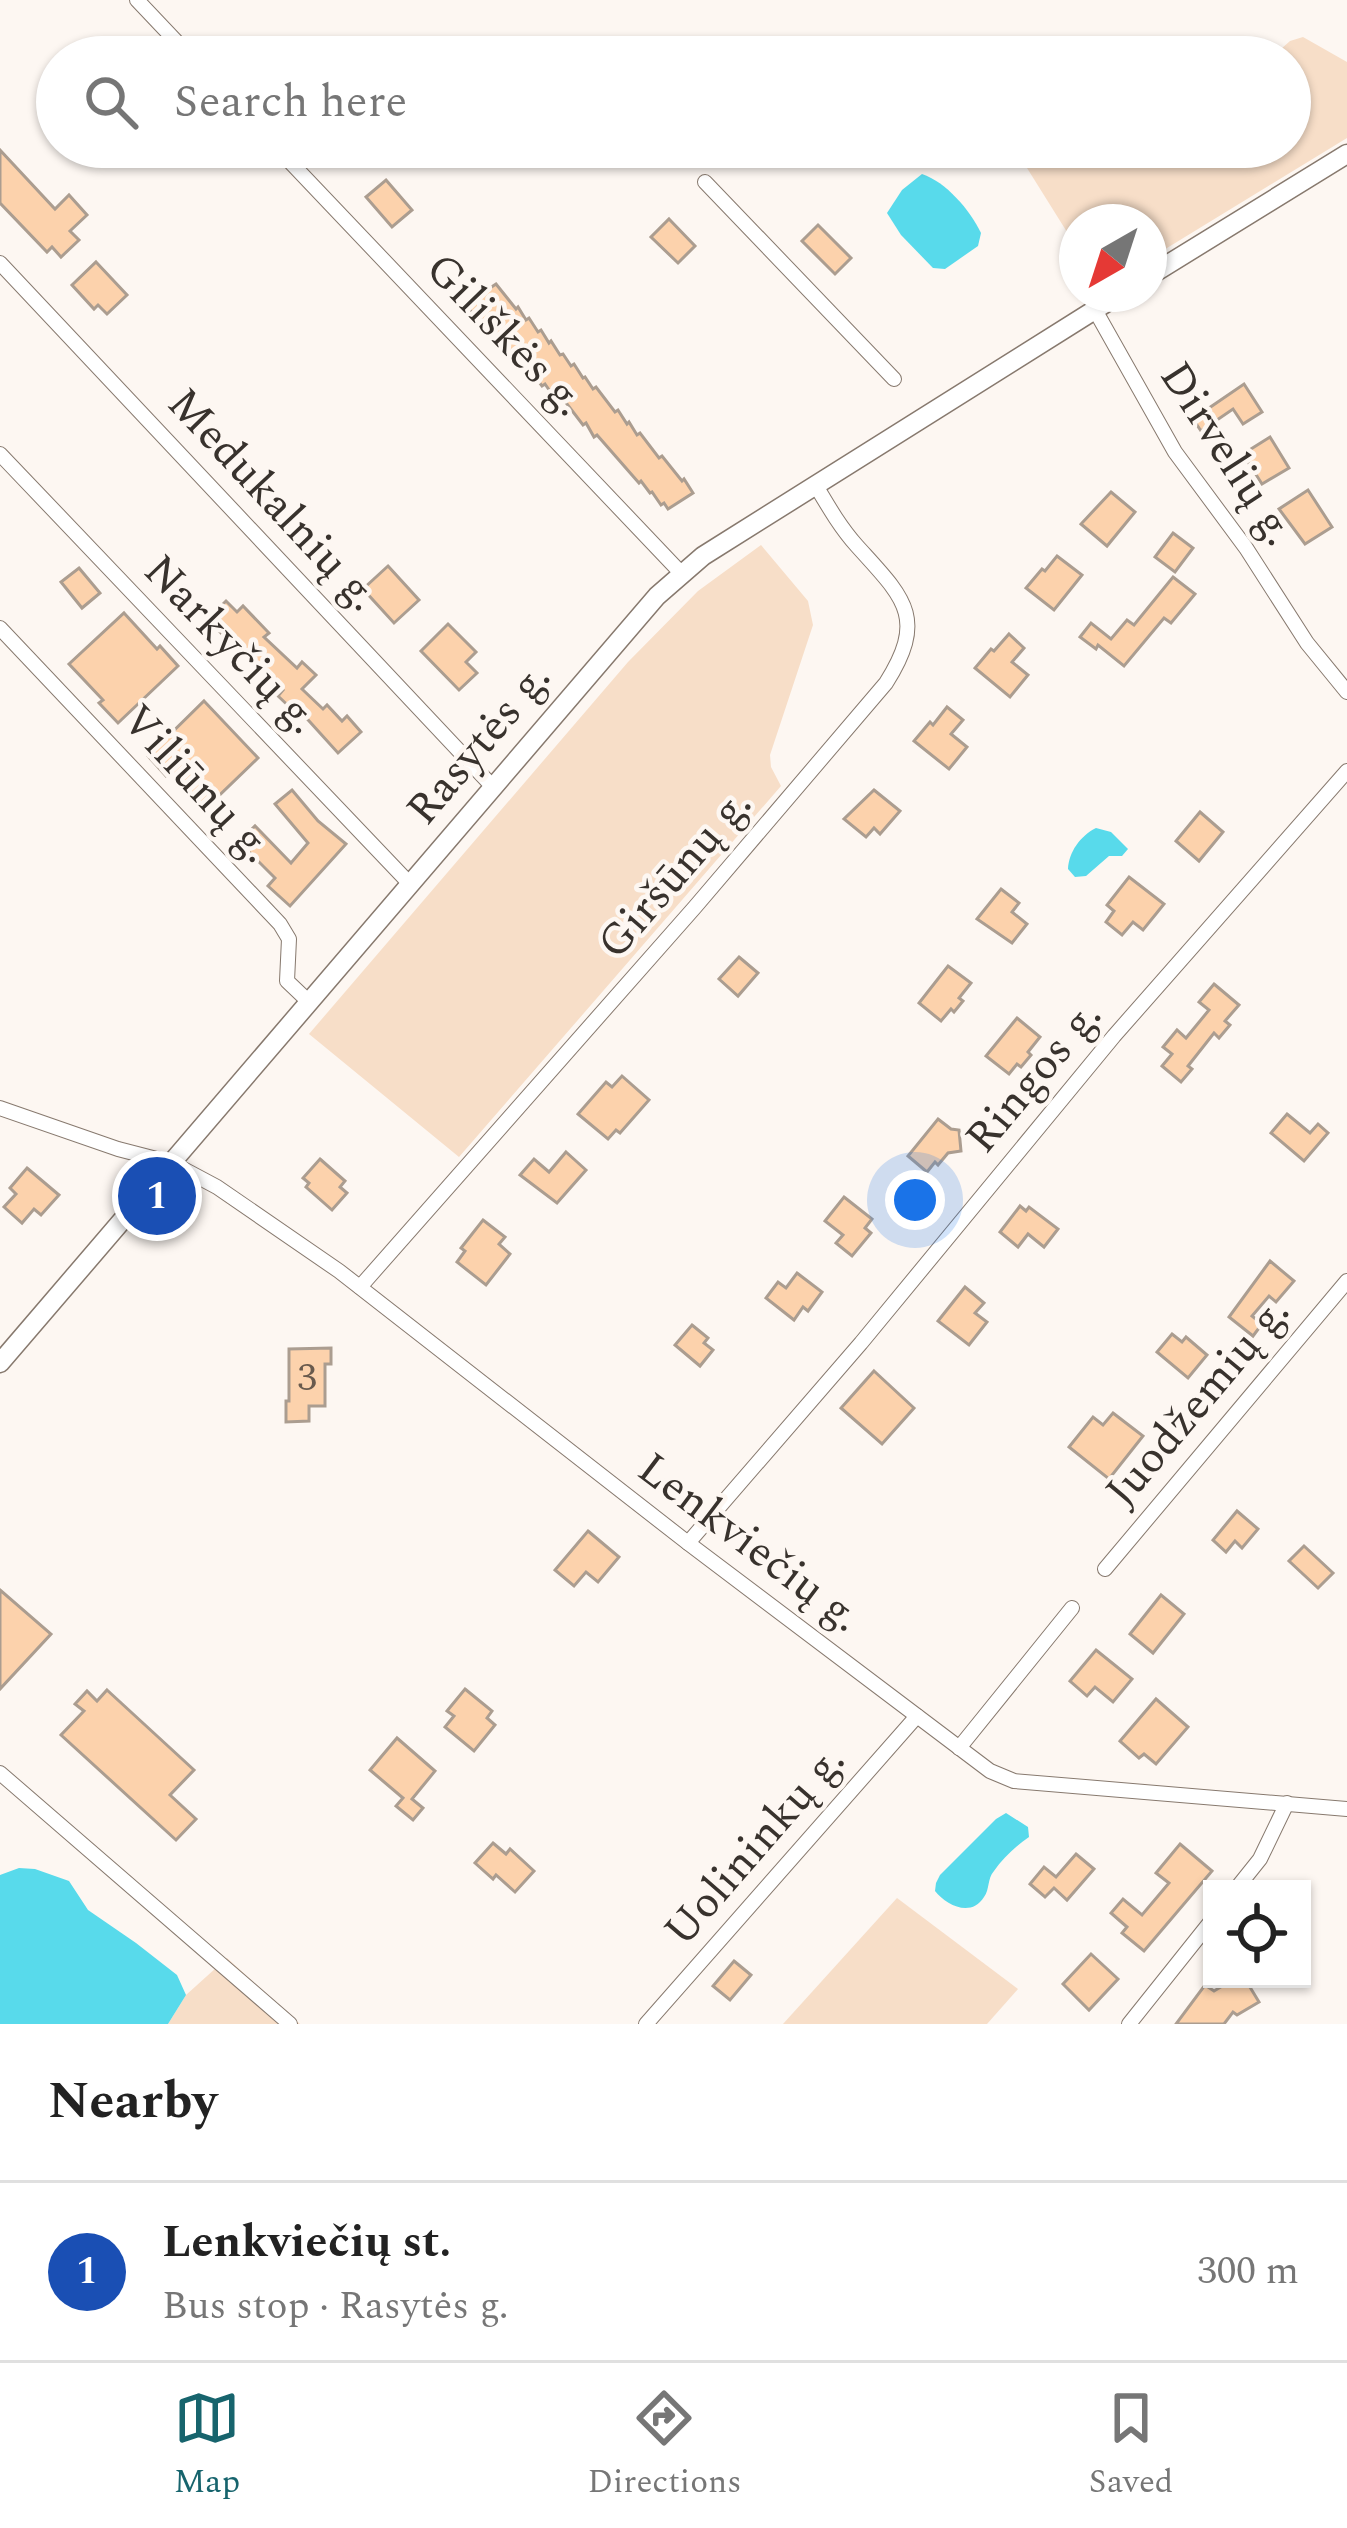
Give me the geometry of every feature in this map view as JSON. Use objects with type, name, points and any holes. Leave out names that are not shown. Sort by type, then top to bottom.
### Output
[{"type":"main road","points":[[1167,265],[1347,154]]},
{"type":"main road","name":"Rasytės g.","points":[[0,1363],[630,625],[681,573],[1092,312]]},
{"type":"street","points":[[137,0],[171,36]]},
{"type":"street","name":"Giliškės g.","points":[[296,168],[681,573]]},
{"type":"street","points":[[705,182],[894,379]]},
{"type":"street","name":"Medukalnių g.","points":[[0,262],[493,787]]},
{"type":"street","name":"Dirvelių g.","points":[[1096,312],[1175,452],[1246,548],[1307,643],[1347,692]]},
{"type":"street","name":"Narkyčių g.","points":[[0,454],[410,884]]},
{"type":"street","name":"Giršūnų g.","points":[[360,1287],[695,908],[886,683],[903,656],[910,626],[901,598],[835,519],[815,484]]},
{"type":"street","name":"Viliūnų g.","points":[[0,628],[280,924],[289,939],[287,981],[308,1001]]},
{"type":"street","name":"Ringos g.","points":[[688,1544],[1114,1036],[1347,772]]},
{"type":"street","name":"Lenkviečių g.","points":[[0,1108],[172,1163],[218,1187],[360,1287],[688,1544],[990,1771],[1014,1781],[1347,1809]]},
{"type":"street","name":"Juodžemių g.","points":[[1105,1569],[1347,1281]]},
{"type":"street","points":[[959,1748],[1072,1608]]},
{"type":"street","name":"Uolininkų g.","points":[[646,2024],[917,1716]]},
{"type":"street","points":[[0,1773],[290,2024]]},
{"type":"street","points":[[1243,1880],[1260,1858],[1287,1803]]},
{"type":"street","points":[[1129,2024],[1203,1931]]},
{"type":"shaded area","points":[[1311,42],[1347,62],[1347,138],[1311,160]]},
{"type":"shaded area","points":[[1027,168],[1298,168],[1167,248],[1167,204],[1059,204],[1059,219]]},
{"type":"shaded area","points":[[761,545],[808,601],[813,625],[770,755],[781,786],[459,1157],[309,1034],[628,662],[698,591]]},
{"type":"shaded area","points":[[897,1898],[1018,1989],[987,2024],[783,2024]]},
{"type":"shaded area","points":[[227,1958],[300,2024],[168,2024],[186,1995]]},
{"type":"water","points":[[922,174],[956,198],[981,233],[978,246],[945,269],[933,268],[887,213],[902,190]]},
{"type":"water","points":[[1096,828],[1111,832],[1128,849],[1122,856],[1109,856],[1086,876],[1075,877],[1068,869],[1071,857],[1080,840]]},
{"type":"water","points":[[1006,1813],[1028,1827],[1029,1837],[998,1866],[979,1903],[966,1908],[945,1901],[935,1891],[940,1875]]},
{"type":"water","points":[[19,1868],[69,1881],[88,1910],[177,1975],[186,1995],[168,2024],[0,2024],[0,1875]]},
{"type":"building","points":[[0,150],[55,209],[69,195],[87,215],[70,231],[79,240],[61,257],[52,247],[47,252],[0,203]]},
{"type":"building","points":[[386,180],[412,210],[392,227],[366,197]]},
{"type":"building","points":[[669,219],[695,246],[678,263],[651,237]]},
{"type":"building","points":[[818,225],[851,258],[835,274],[802,241]]},
{"type":"building","points":[[96,262],[127,295],[107,314],[98,305],[94,309],[72,285]]},
{"type":"building","points":[[496,284],[693,493],[668,509],[661,505],[564,400],[542,386],[523,361],[519,363],[475,317],[466,304]]},
{"type":"building","points":[[1244,384],[1262,412],[1243,424],[1233,409],[1201,431],[1193,419]]},
{"type":"building","points":[[1270,437],[1289,468],[1262,484],[1243,454]]},
{"type":"building","points":[[1308,490],[1332,527],[1305,544],[1279,509]]},
{"type":"building","points":[[1111,492],[1135,512],[1107,546],[1081,524]]},
{"type":"building","points":[[1173,533],[1193,548],[1175,572],[1155,557]]},
{"type":"building","points":[[1057,556],[1082,575],[1054,610],[1026,588]]},
{"type":"building","points":[[388,566],[419,600],[394,623],[363,589]]},
{"type":"building","points":[[79,568],[100,593],[82,608],[61,582]]},
{"type":"building","points":[[1173,577],[1195,594],[1171,623],[1164,618],[1124,666],[1080,637],[1091,623],[1111,639],[1127,620],[1134,625]]},
{"type":"building","points":[[226,601],[237,612],[243,606],[269,633],[264,637],[297,668],[302,662],[316,675],[302,689],[342,721],[347,716],[361,732],[338,753],[300,711],[297,714],[278,696],[283,690],[226,630],[222,634],[208,619]]},
{"type":"building","points":[[124,613],[178,666],[118,723],[69,664]]},
{"type":"building","points":[[448,624],[476,652],[466,662],[477,673],[459,690],[421,651]]},
{"type":"building","points":[[1009,634],[1024,648],[1012,662],[1028,675],[1010,697],[975,668]]},
{"type":"building","points":[[204,701],[258,758],[204,810],[148,756]]},
{"type":"building","points":[[947,707],[963,720],[951,734],[967,747],[949,769],[914,741]]},
{"type":"building","points":[[292,790],[346,844],[290,906],[268,886],[275,878],[239,842],[255,826],[291,863],[308,843],[275,804]]},
{"type":"building","points":[[874,790],[900,811],[880,834],[874,828],[866,837],[844,819]]},
{"type":"building","points":[[1200,812],[1223,832],[1199,861],[1176,841]]},
{"type":"building","points":[[1129,877],[1164,904],[1143,930],[1133,922],[1122,935],[1106,922],[1114,911],[1107,905]]},
{"type":"building","points":[[1001,889],[1019,903],[1012,912],[1027,924],[1012,943],[977,919]]},
{"type":"building","points":[[739,957],[758,973],[738,996],[719,979]]},
{"type":"building","points":[[948,966],[971,983],[959,998],[963,1001],[941,1021],[919,1003]]},
{"type":"building","points":[[1214,984],[1239,1005],[1225,1021],[1230,1025],[1219,1038],[1214,1033],[1181,1082],[1162,1066],[1172,1054],[1163,1047],[1177,1030],[1186,1038],[1209,1010],[1199,1002]]},
{"type":"building","points":[[1017,1018],[1040,1037],[1021,1067],[1017,1064],[1009,1074],[986,1056]]},
{"type":"building","points":[[622,1076],[649,1100],[620,1133],[616,1130],[608,1139],[578,1114],[606,1082],[612,1087]]},
{"type":"building","points":[[1287,1114],[1310,1133],[1318,1124],[1328,1133],[1304,1161],[1271,1133]]},
{"type":"building","points":[[938,1119],[959,1130],[961,1151],[948,1153],[927,1172],[908,1156]]},
{"type":"building","points":[[566,1152],[586,1170],[557,1203],[520,1175],[534,1159],[549,1172]]},
{"type":"building","points":[[320,1159],[345,1181],[340,1187],[347,1193],[332,1210],[306,1187],[309,1183],[303,1178]]},
{"type":"building","points":[[27,1168],[59,1195],[41,1215],[34,1209],[22,1223],[4,1207],[16,1194],[10,1188]]},
{"type":"building","points":[[844,1197],[872,1219],[865,1228],[871,1233],[852,1256],[836,1243],[843,1235],[825,1221]]},
{"type":"building","points":[[1020,1206],[1026,1211],[1029,1207],[1058,1229],[1044,1247],[1028,1234],[1018,1247],[1000,1232]]},
{"type":"building","points":[[483,1220],[505,1237],[499,1244],[510,1254],[486,1285],[457,1262],[465,1251],[461,1248]]},
{"type":"building","points":[[1270,1261],[1294,1281],[1276,1302],[1269,1296],[1252,1316],[1262,1324],[1253,1336],[1229,1317]]},
{"type":"building","points":[[797,1273],[822,1292],[794,1320],[766,1298],[778,1282],[786,1288]]},
{"type":"building","points":[[965,1287],[984,1303],[975,1313],[987,1322],[969,1345],[938,1321]]},
{"type":"building","points":[[692,1325],[708,1338],[704,1343],[713,1350],[700,1366],[675,1345]]},
{"type":"building","points":[[1172,1334],[1182,1342],[1186,1337],[1207,1355],[1188,1378],[1157,1352]]},
{"type":"building","points":[[331,1348],[331,1364],[325,1364],[325,1406],[309,1406],[309,1421],[286,1422],[289,1349]]},
{"type":"building","points":[[874,1371],[914,1408],[882,1444],[841,1408]]},
{"type":"building","points":[[1113,1413],[1143,1436],[1109,1479],[1069,1447],[1093,1417],[1103,1425]]},
{"type":"building","points":[[1237,1511],[1258,1529],[1242,1548],[1235,1541],[1226,1552],[1213,1540]]},
{"type":"building","points":[[588,1531],[619,1557],[598,1582],[586,1572],[574,1586],[555,1570]]},
{"type":"building","points":[[1304,1546],[1333,1573],[1318,1588],[1289,1561]]},
{"type":"building","points":[[0,1590],[51,1634],[0,1689]]},
{"type":"building","points":[[1161,1595],[1184,1614],[1153,1653],[1130,1634]]},
{"type":"building","points":[[1096,1650],[1132,1679],[1113,1702],[1095,1687],[1087,1696],[1070,1681]]},
{"type":"building","points":[[465,1689],[492,1711],[487,1718],[495,1725],[474,1751],[445,1727],[454,1716],[447,1711]]},
{"type":"building","points":[[107,1690],[194,1770],[170,1795],[196,1819],[176,1840],[61,1735],[84,1711],[75,1704],[87,1691],[97,1701]]},
{"type":"building","points":[[1156,1699],[1188,1727],[1156,1764],[1144,1754],[1139,1758],[1120,1741]]},
{"type":"building","points":[[397,1738],[435,1771],[412,1799],[423,1808],[413,1820],[396,1806],[403,1798],[370,1770]]},
{"type":"building","points":[[493,1843],[506,1854],[510,1849],[534,1871],[515,1892],[475,1863]]},
{"type":"building","points":[[1180,1844],[1212,1871],[1144,1951],[1122,1933],[1127,1927],[1111,1913],[1123,1899],[1142,1915],[1169,1883],[1156,1873]]},
{"type":"building","points":[[1076,1854],[1094,1869],[1067,1900],[1054,1888],[1045,1897],[1030,1884],[1044,1867],[1056,1877]]},
{"type":"building","points":[[1091,1954],[1118,1979],[1089,2010],[1063,1984]]},
{"type":"building","points":[[734,1961],[751,1975],[730,2000],[713,1986]]},
{"type":"building","points":[[1203,1988],[1250,1988],[1259,2002],[1237,2015],[1233,2012],[1224,2024],[1176,2024]]},
{"type":"place","name":"Lenkviečių st.","points":[[157,1196]]}]
